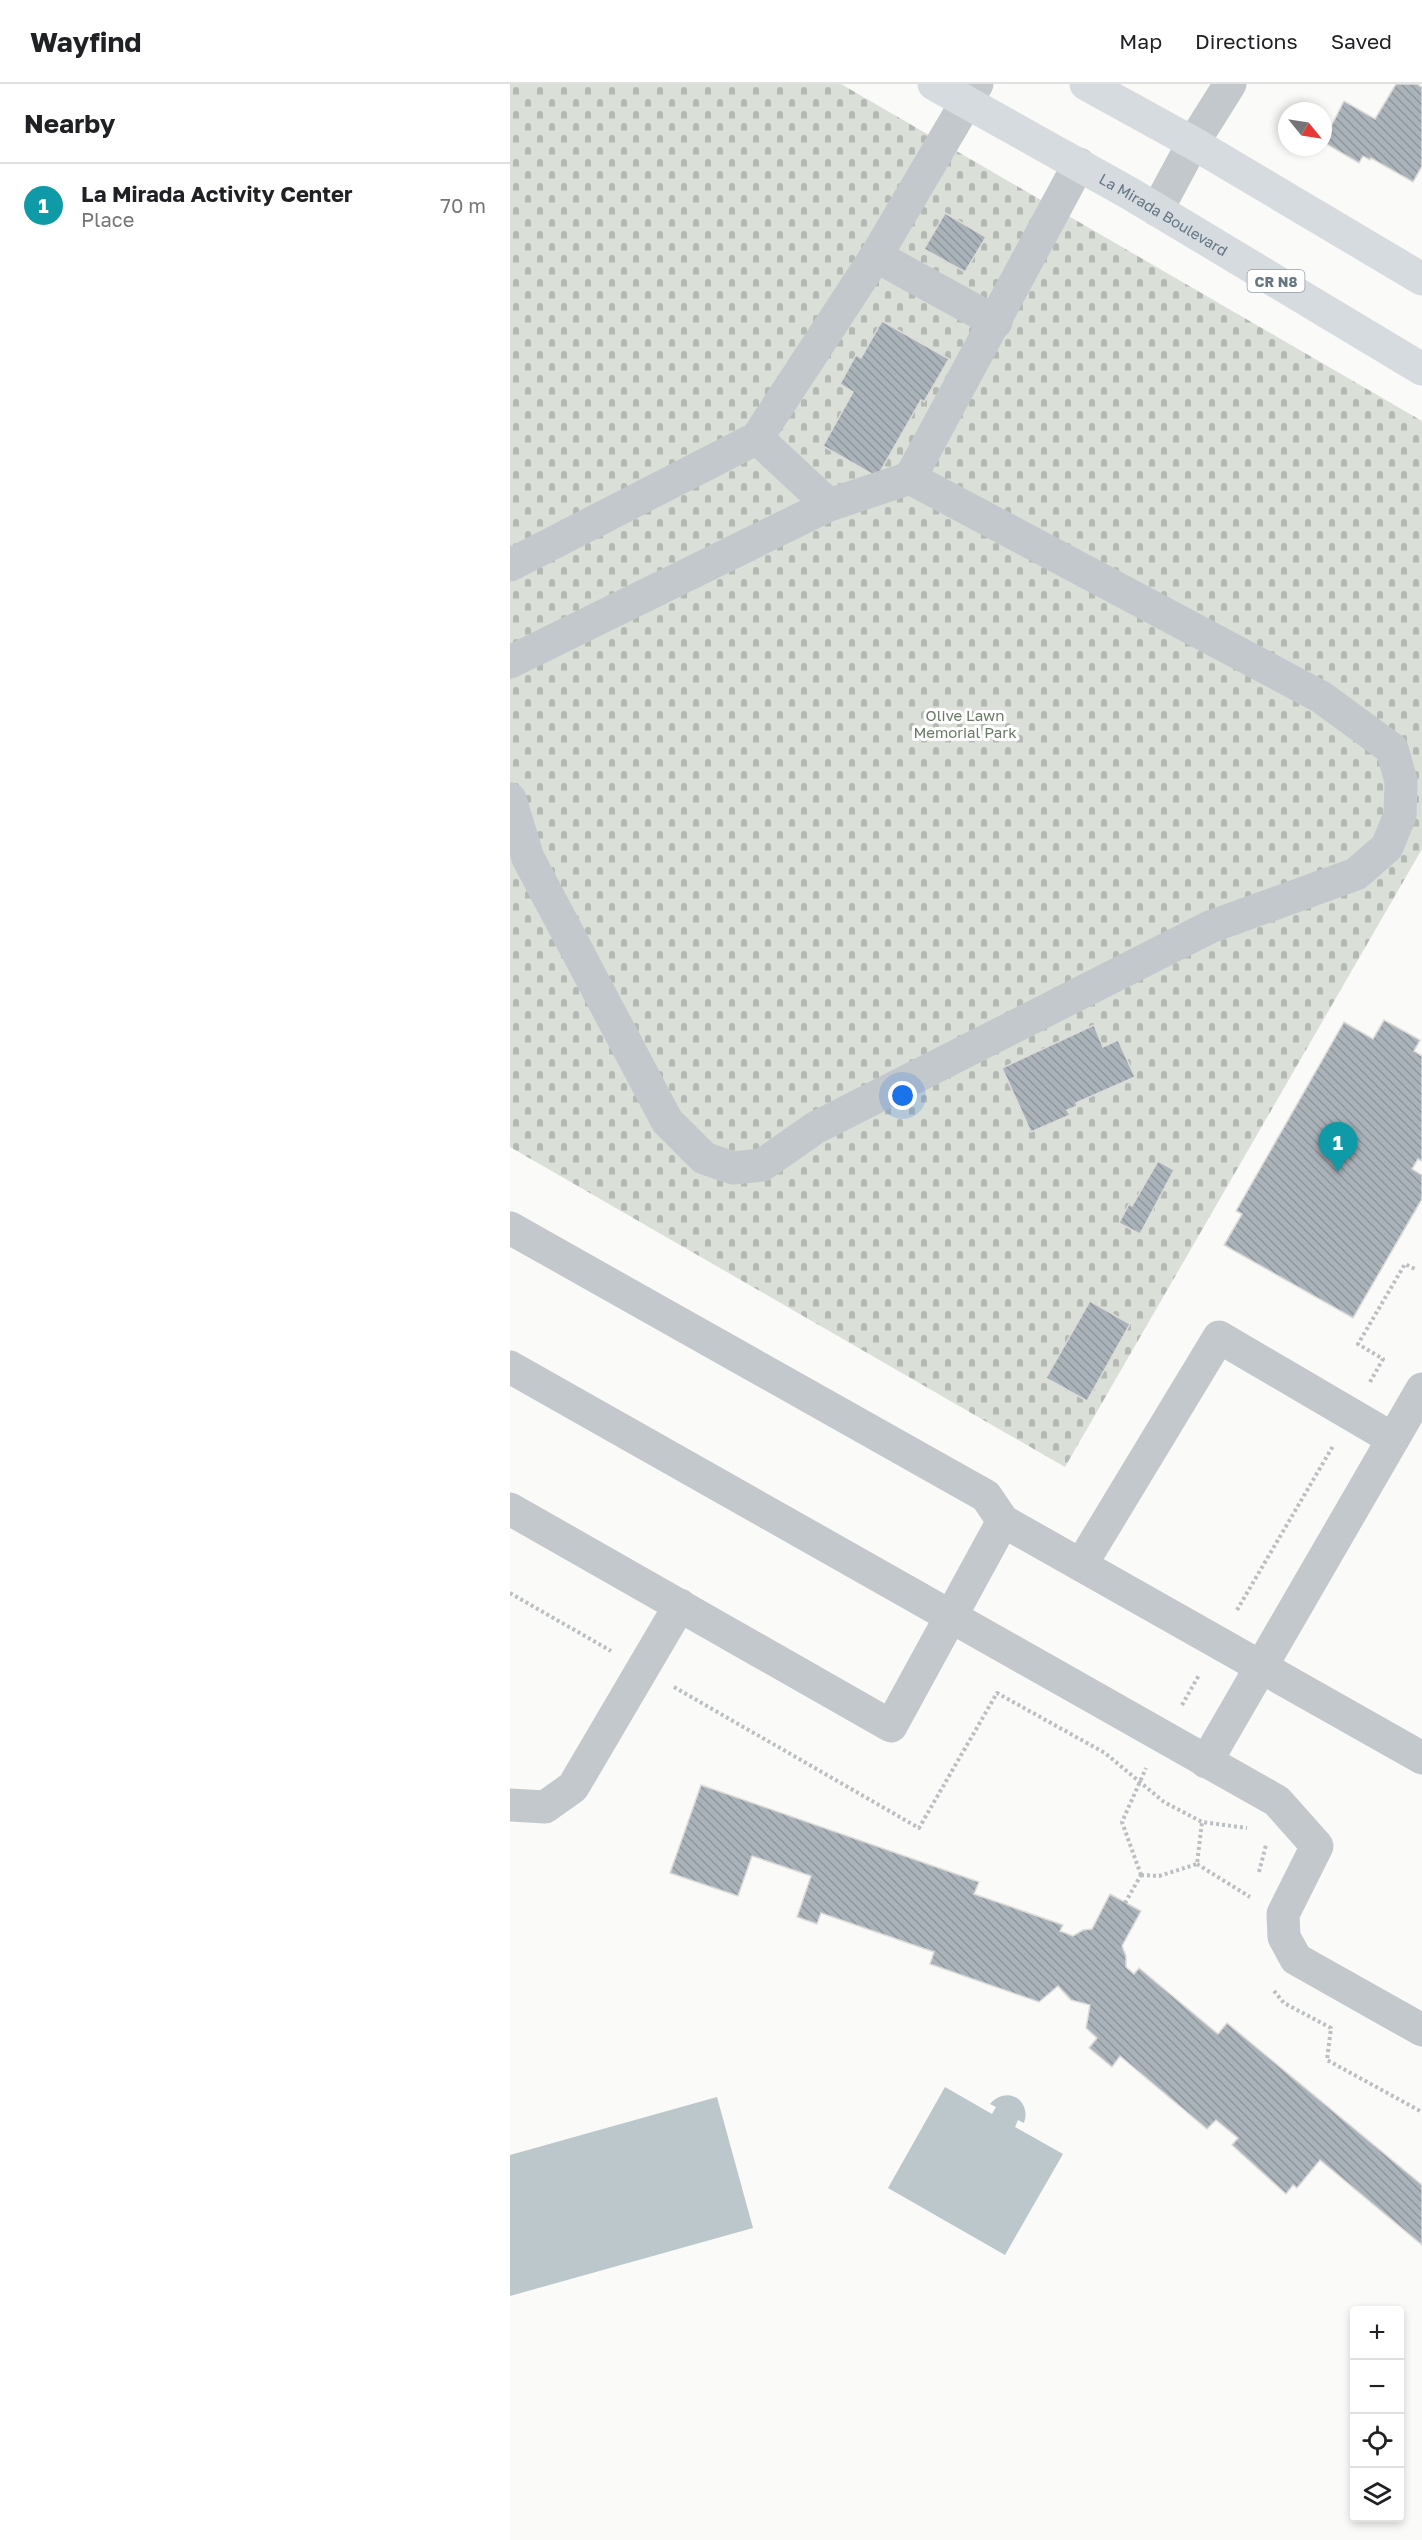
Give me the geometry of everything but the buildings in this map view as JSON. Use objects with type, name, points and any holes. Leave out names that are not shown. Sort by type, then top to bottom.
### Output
[{"type":"main road","name":"La Mirada Boulevard","points":[[934,84],[971,93],[1079,164],[1422,369]]},
{"type":"main road","points":[[1086,84],[1193,143],[1422,279]]},
{"type":"street","points":[[1157,210],[1193,143],[1230,84]]},
{"type":"street","points":[[510,565],[757,438],[876,256],[971,93]]},
{"type":"street","points":[[510,662],[829,505],[910,478],[1079,164]]},
{"type":"street","points":[[876,256],[996,322]]},
{"type":"street","points":[[757,438],[829,505]]},
{"type":"street","points":[[510,798],[528,858],[668,1121],[704,1158],[733,1168],[762,1165],[815,1128],[1210,927],[1356,874],[1387,848],[1400,815],[1401,781],[1392,749],[1321,696],[910,478]]},
{"type":"street","points":[[510,1228],[986,1496],[1003,1521],[1422,1758]]},
{"type":"street","points":[[1081,1565],[1219,1337],[1393,1439]]},
{"type":"street","points":[[510,1367],[1277,1801],[1317,1846],[1283,1914],[1284,1937],[1296,1959],[1422,2030]]},
{"type":"street","points":[[1206,1762],[1422,1389]]},
{"type":"street","points":[[510,1509],[891,1725],[1003,1521]]},
{"type":"street","points":[[510,1805],[545,1807],[573,1787],[680,1605]]},
{"type":"path","points":[[1365,1390],[1383,1359],[1358,1344],[1405,1264],[1415,1269]]},
{"type":"path","points":[[1233,1619],[1338,1437]]},
{"type":"path","points":[[510,1593],[619,1656]]},
{"type":"path","points":[[1182,1706],[1203,1670]]},
{"type":"path","points":[[665,1682],[919,1828],[997,1693],[1105,1753],[1164,1802],[1202,1822],[1258,1829]]},
{"type":"path","points":[[1125,1903],[1141,1875],[1122,1822],[1146,1767]]},
{"type":"path","points":[[1197,1864],[1202,1822]]},
{"type":"path","points":[[1256,1881],[1268,1838]]},
{"type":"path","points":[[1141,1875],[1159,1876],[1197,1864],[1252,1895],[1249,1905]]},
{"type":"path","points":[[1267,1983],[1284,2003],[1331,2028],[1326,2060],[1422,2112]]},
{"type":"green space","name":"Olive Lawn Memorial Park","points":[[510,84],[841,84],[1422,421],[1422,849],[1065,1467],[510,1147]]},
{"type":"shaded area","points":[[945,2087],[992,2114],[996,2107],[990,2104],[996,2098],[1010,2095],[1016,2097],[1024,2107],[1025,2115],[1024,2123],[1018,2120],[1015,2127],[1063,2154],[1005,2255],[888,2188]]},
{"type":"shaded area","points":[[717,2097],[753,2228],[510,2296],[510,2155]]},
{"type":"place","name":"La Mirada Activity Center","points":[[1338,1172]]}]
